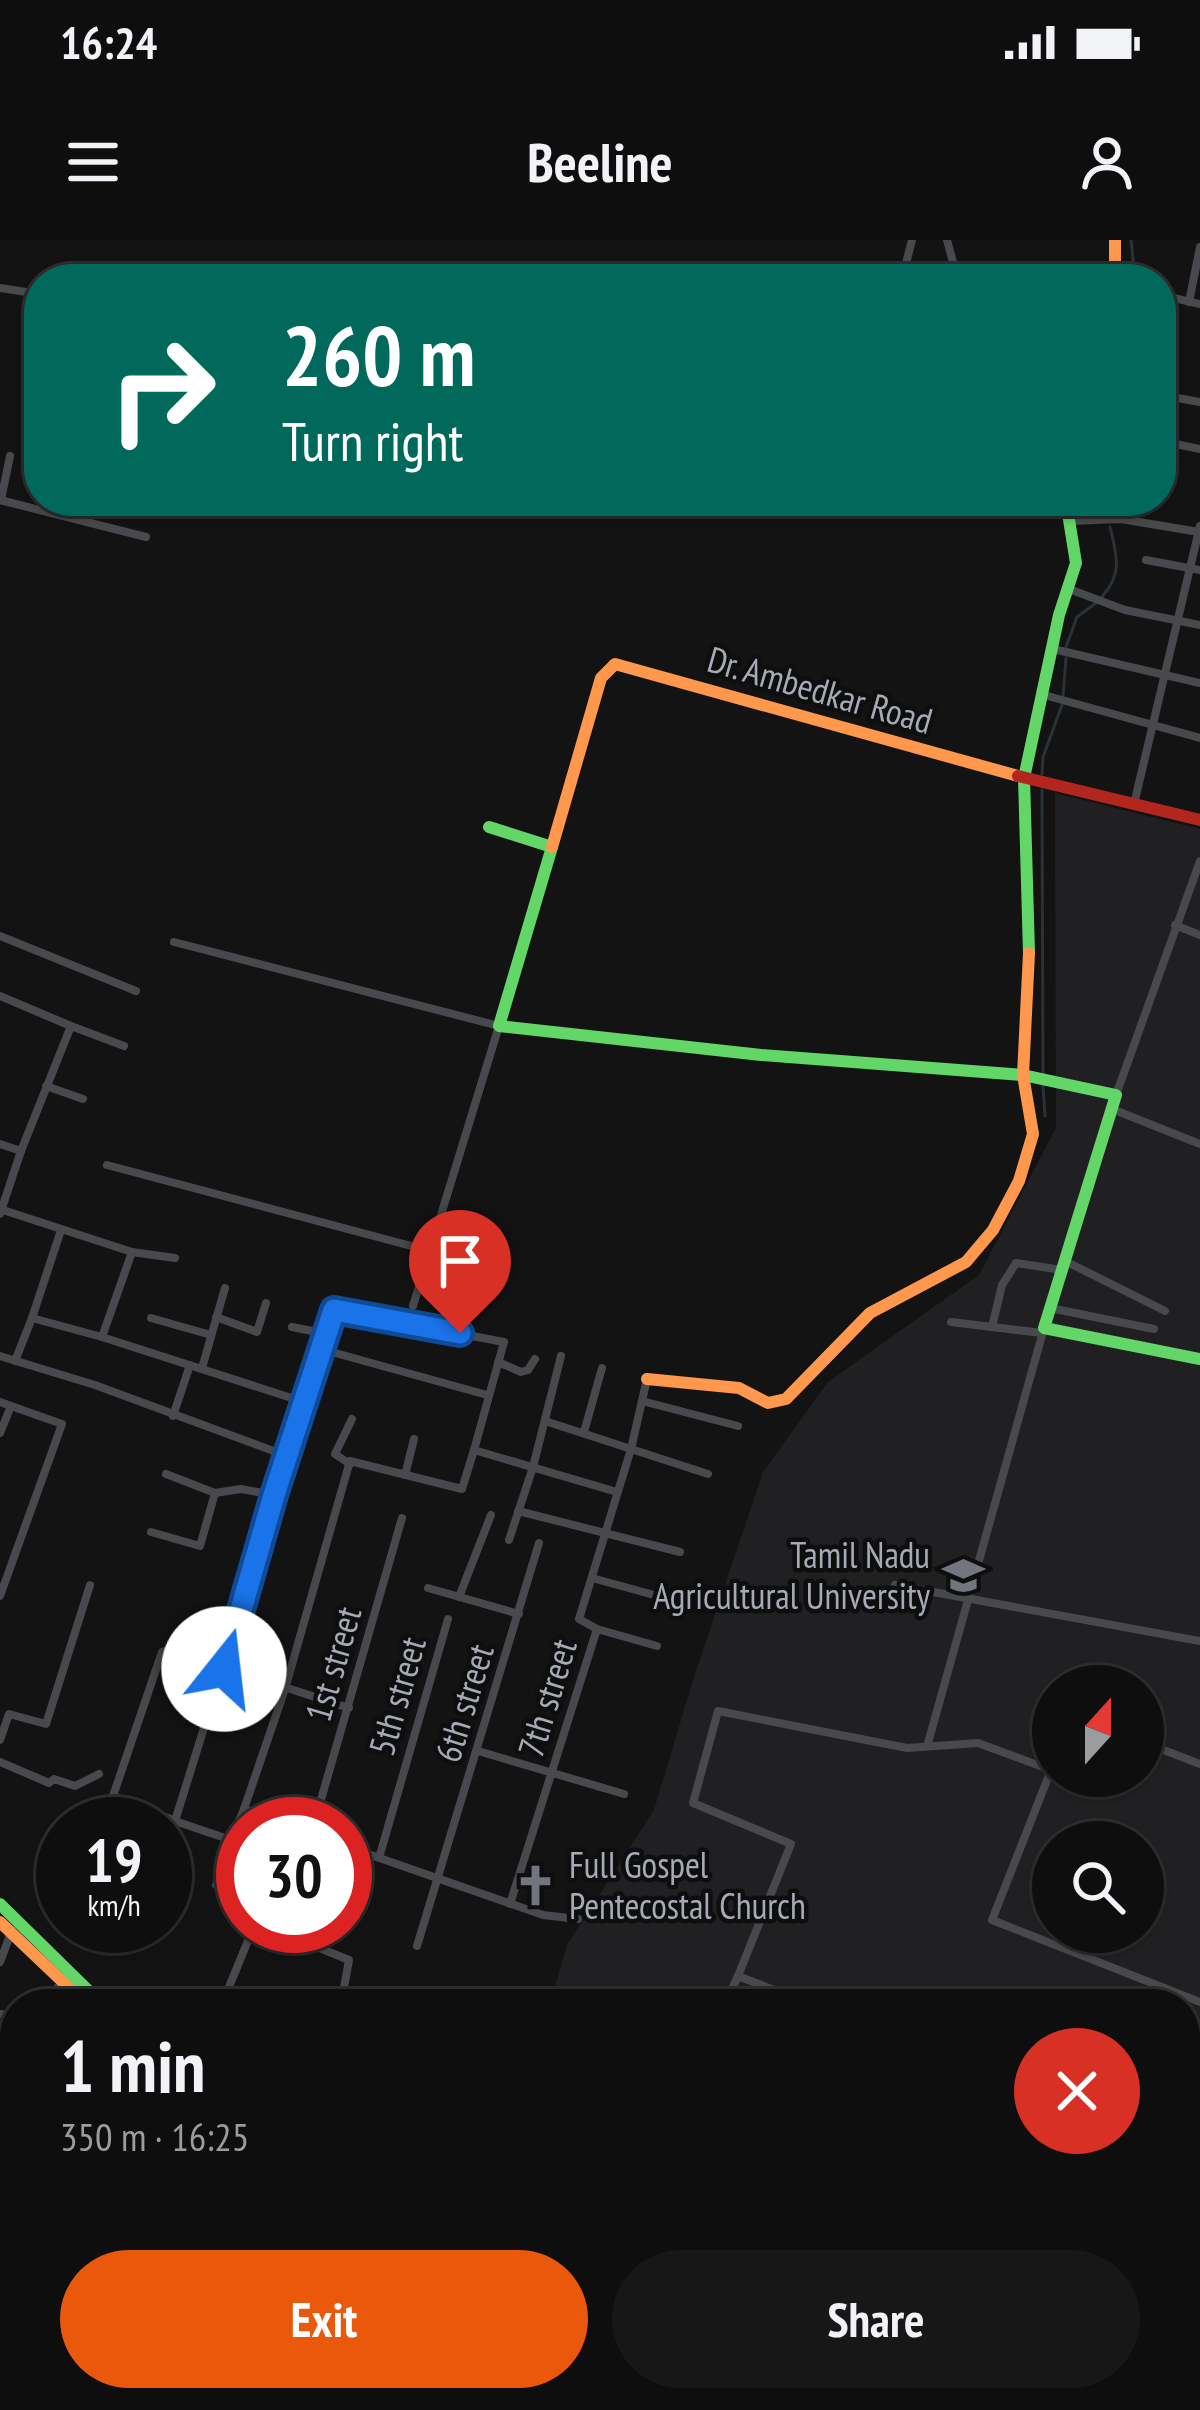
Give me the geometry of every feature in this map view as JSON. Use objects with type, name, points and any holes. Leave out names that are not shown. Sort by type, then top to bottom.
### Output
[{"type":"street","points":[[1189,302],[1200,247]]},
{"type":"street","points":[[1176,299],[1200,304]]},
{"type":"street","points":[[0,500],[10,456]]},
{"type":"street","points":[[78,516],[146,538]]},
{"type":"street","points":[[647,1379],[739,1388],[768,1403],[786,1399],[870,1313],[966,1262],[993,1231],[1018,1181],[1033,1134],[1036,1078],[1024,778],[1076,563],[1068,516]]},
{"type":"street","points":[[1068,521],[1120,519],[1199,529],[1195,569],[1177,620],[1134,803]]},
{"type":"street","points":[[1146,560],[1195,569]]},
{"type":"street","points":[[1069,589],[1125,610],[1200,626]]},
{"type":"street","points":[[1053,649],[1200,683]]},
{"type":"street","name":"Dr. Ambedkar Road","points":[[552,847],[601,678],[614,664],[1024,778],[1200,820]]},
{"type":"street","points":[[1044,695],[1200,738]]},
{"type":"street","points":[[413,1306],[552,847],[489,827]]},
{"type":"street","points":[[928,1744],[1050,1308],[1114,1102],[1200,861]]},
{"type":"street","points":[[1175,925],[1200,935]]},
{"type":"street","points":[[0,936],[136,992]]},
{"type":"street","points":[[174,942],[499,1027],[1036,1078],[1114,1102],[1200,1144]]},
{"type":"street","points":[[0,996],[124,1046]]},
{"type":"street","points":[[71,1026],[0,1211],[132,1252],[175,1258]]},
{"type":"street","points":[[46,1085],[83,1100]]},
{"type":"street","points":[[0,1144],[21,1151]]},
{"type":"street","points":[[107,1165],[430,1251]]},
{"type":"street","points":[[15,1361],[61,1230]]},
{"type":"street","points":[[102,1337],[132,1252]]},
{"type":"street","points":[[992,1327],[1002,1285],[1016,1263],[1063,1266],[1165,1312]]},
{"type":"street","points":[[202,1368],[225,1288]]},
{"type":"street","points":[[216,1317],[257,1332],[266,1303]]},
{"type":"street","points":[[1050,1308],[1154,1329]]},
{"type":"street","points":[[184,1797],[334,1310],[504,1342],[462,1490],[350,1461],[285,1690],[248,1797]]},
{"type":"street","points":[[32,1318],[304,1402]]},
{"type":"street","points":[[151,1318],[211,1335]]},
{"type":"street","points":[[951,1322],[1043,1331],[1200,1359]]},
{"type":"street","points":[[292,1327],[317,1332],[321,1349]]},
{"type":"street","points":[[321,1349],[487,1395]]},
{"type":"street","points":[[0,1356],[95,1385],[287,1456]]},
{"type":"street","points":[[509,1540],[533,1467],[560,1356]]},
{"type":"street","points":[[498,1362],[521,1372],[535,1359]]},
{"type":"street","points":[[172,1416],[190,1365]]},
{"type":"street","points":[[584,1432],[602,1368]]},
{"type":"street","name":"7th street","points":[[510,1904],[597,1628],[579,1619],[631,1449],[647,1379]]},
{"type":"street","points":[[642,1401],[738,1426]]},
{"type":"street","points":[[0,1402],[62,1424],[0,1596]]},
{"type":"street","points":[[0,1432],[11,1406]]},
{"type":"street","points":[[350,1464],[335,1454],[352,1420]]},
{"type":"street","points":[[545,1421],[709,1474]]},
{"type":"street","points":[[405,1475],[414,1439]]},
{"type":"street","points":[[474,1450],[617,1492]]},
{"type":"street","points":[[166,1474],[215,1493],[241,1489],[274,1495]]},
{"type":"street","points":[[151,1532],[200,1546],[215,1493]]},
{"type":"street","points":[[518,1511],[680,1552]]},
{"type":"street","points":[[459,1597],[490,1515]]},
{"type":"street","name":"1st street","points":[[322,1797],[402,1518]]},
{"type":"street","name":"6th street","points":[[417,1946],[539,1543]]},
{"type":"street","points":[[592,1578],[654,1595]]},
{"type":"street","points":[[0,1740],[9,1714],[46,1724],[90,1585]]},
{"type":"street","points":[[895,1586],[1200,1641]]},
{"type":"street","points":[[428,1588],[518,1613]]},
{"type":"street","name":"5th street","points":[[379,1858],[448,1619]]},
{"type":"street","points":[[597,1628],[657,1646]]},
{"type":"street","points":[[113,1796],[162,1652],[170,1650],[349,1708]]},
{"type":"street","points":[[732,1989],[791,1844],[693,1803],[718,1711],[907,1748],[978,1743],[1032,1761]]},
{"type":"street","points":[[1164,1750],[1200,1764]]},
{"type":"street","points":[[478,1751],[624,1794]]},
{"type":"street","points":[[0,1762],[49,1783],[54,1779],[75,1786],[99,1774]]},
{"type":"street","points":[[1041,1797],[992,1920],[1167,1989]]},
{"type":"street","points":[[372,1856],[543,1915],[578,1919]]},
{"type":"street","points":[[0,1904],[10,1926],[70,1989]]},
{"type":"street","points":[[0,1962],[10,1926]]},
{"type":"street","points":[[10,1926],[84,1989]]},
{"type":"street","points":[[228,1989],[243,1953]]},
{"type":"street","points":[[332,1953],[349,1960],[344,1989]]},
{"type":"street","points":[[738,1976],[771,1989]]},
{"type":"street","points":[[56,1989],[63,1982]]},
{"type":"shaded area","name":"Tamil Nadu Agricultural University","points":[[1055,793],[1200,829],[1200,1989],[554,1989],[567,1945],[654,1810],[763,1472],[828,1382],[979,1275],[1056,1128]]},
{"type":"waterway","points":[[1131,240],[1133,264]]},
{"type":"waterway","points":[[1102,597],[1116,572],[1110,527]]},
{"type":"waterway","points":[[1066,647],[1077,617],[1096,603]]},
{"type":"waterway","points":[[1063,697],[1066,658]]},
{"type":"waterway","points":[[1042,774],[1043,757],[1062,705]]},
{"type":"waterway","points":[[1042,790],[1043,1076]]},
{"type":"waterway","points":[[1043,1086],[1045,1116]]},
{"type":"traffic: fast","points":[[1029,953],[1024,778],[1059,615],[1076,563],[1068,516]]},
{"type":"traffic: fast","points":[[489,827],[552,847],[499,1026],[761,1055],[1023,1075],[1116,1095],[1044,1328],[1200,1359]]},
{"type":"traffic: fast","points":[[0,1904],[87,1989]]},
{"type":"traffic: slow","points":[[1115,240],[1115,264]]},
{"type":"traffic: slow","points":[[552,847],[601,678],[615,664],[1018,776]]},
{"type":"traffic: slow","points":[[647,1379],[739,1388],[768,1403],[786,1399],[870,1313],[966,1262],[993,1230],[1019,1181],[1033,1134],[1023,1075],[1029,953]]},
{"type":"traffic: slow","points":[[0,1922],[70,1989]]},
{"type":"traffic: jam","points":[[1018,776],[1200,820]]},
{"type":"place","name":"Tamil Nadu Agricultural University","points":[[964,1576]]},
{"type":"place","name":"Full Gospel Pentecostal Church","points":[[535,1886]]},
{"type":"route","points":[[224,1669],[334,1310],[460,1333]]}]
